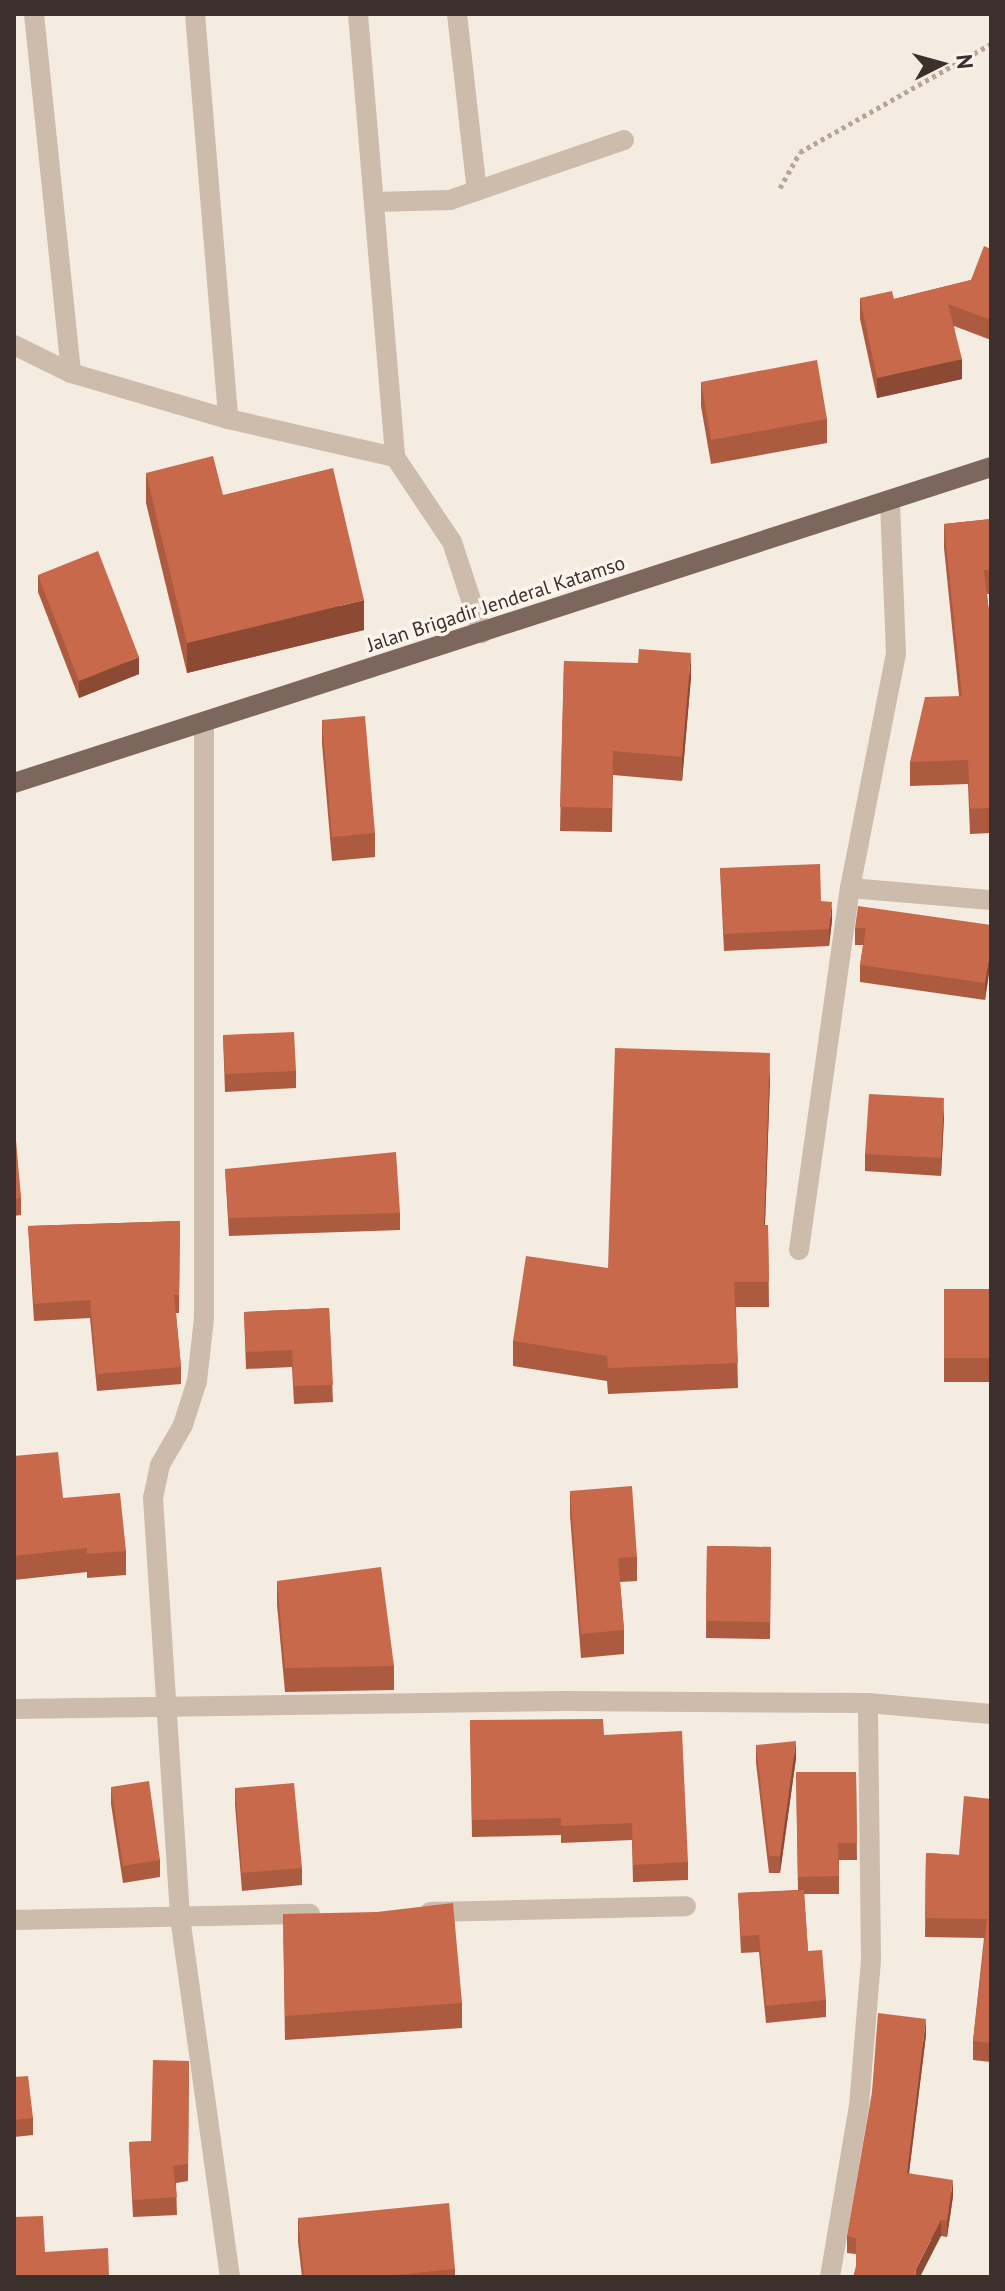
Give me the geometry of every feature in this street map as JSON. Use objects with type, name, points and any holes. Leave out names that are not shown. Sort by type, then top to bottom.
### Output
[{"type":"main road","name":"Jalan Brigadir Jenderal Katamso","points":[[14,783],[991,467]]},
{"type":"street","points":[[34,14],[71,373]]},
{"type":"street","points":[[195,14],[228,419]]},
{"type":"street","points":[[358,14],[395,457],[452,542],[482,633]]},
{"type":"street","points":[[457,14],[477,191]]},
{"type":"street","points":[[374,202],[450,200],[624,140]]},
{"type":"street","points":[[14,345],[71,373],[228,419],[395,457]]},
{"type":"street","points":[[799,1250],[850,888],[896,653],[890,501]]},
{"type":"street","points":[[204,723],[204,1318],[197,1381],[183,1425],[160,1465],[153,1498],[180,1917],[230,2277]]},
{"type":"street","points":[[850,888],[991,900]]},
{"type":"street","points":[[830,2277],[859,2106],[871,1959],[868,1703]]},
{"type":"street","points":[[14,1709],[868,1703],[991,1714]]},
{"type":"street","points":[[401,1912],[686,1906]]},
{"type":"street","points":[[14,1920],[338,1913]]},
{"type":"path","points":[[780,188],[800,152],[991,44]]},
{"type":"building","points":[[984,246],[991,249],[991,320],[948,304],[962,359],[877,378],[860,298],[892,291],[894,299],[971,280]]},
{"type":"building","points":[[817,360],[827,419],[711,440],[701,382]]},
{"type":"building","points":[[213,456],[223,495],[333,468],[364,600],[187,643],[146,473]]},
{"type":"building","points":[[991,519],[991,570],[984,570],[991,630],[991,808],[970,809],[968,760],[910,762],[925,697],[962,696],[944,524]]},
{"type":"building","points":[[98,551],[139,657],[79,681],[38,575]]},
{"type":"building","points":[[639,649],[691,653],[682,757],[613,751],[612,808],[560,807],[564,661],[638,663]]},
{"type":"building","points":[[365,716],[375,833],[332,837],[322,720]]},
{"type":"building","points":[[820,864],[821,901],[832,902],[829,929],[724,934],[720,868]]},
{"type":"building","points":[[858,906],[991,925],[985,983],[860,965],[866,928],[855,928]]},
{"type":"building","points":[[294,1032],[296,1071],[225,1074],[223,1035]]},
{"type":"building","points":[[615,1048],[770,1053],[764,1225],[768,1225],[769,1282],[734,1282],[738,1363],[608,1368],[607,1356],[513,1341],[526,1256],[608,1268]]},
{"type":"building","points":[[869,1094],[944,1098],[941,1158],[865,1154]]},
{"type":"building","points":[[14,1141],[21,1198],[14,1199]]},
{"type":"building","points":[[396,1152],[400,1213],[229,1218],[225,1169]]},
{"type":"building","points":[[180,1221],[179,1295],[174,1295],[181,1367],[97,1374],[90,1300],[34,1304],[28,1226]]},
{"type":"building","points":[[944,1289],[991,1289],[991,1358],[944,1358]]},
{"type":"building","points":[[329,1308],[333,1385],[294,1386],[292,1350],[246,1352],[244,1312]]},
{"type":"building","points":[[58,1452],[63,1498],[120,1493],[126,1551],[87,1554],[87,1548],[14,1556],[14,1456]]},
{"type":"building","points":[[632,1486],[637,1557],[618,1558],[624,1630],[581,1634],[570,1491]]},
{"type":"building","points":[[707,1546],[771,1547],[770,1622],[706,1621]]},
{"type":"building","points":[[381,1567],[394,1666],[285,1668],[277,1581]]},
{"type":"building","points":[[603,1719],[604,1735],[682,1731],[688,1862],[633,1865],[632,1823],[561,1826],[561,1818],[472,1820],[470,1720]]},
{"type":"building","points":[[796,1741],[780,1856],[769,1856],[756,1745]]},
{"type":"building","points":[[796,1772],[856,1772],[857,1843],[838,1843],[839,1876],[798,1877]]},
{"type":"building","points":[[149,1781],[160,1860],[123,1866],[111,1787]]},
{"type":"building","points":[[294,1783],[302,1868],[242,1873],[235,1788]]},
{"type":"building","points":[[964,1796],[991,1799],[991,2043],[973,2041],[987,1919],[925,1918],[926,1853],[959,1855]]},
{"type":"building","points":[[804,1890],[808,1951],[822,1950],[826,2000],[766,2006],[759,1935],[741,1936],[738,1893]]},
{"type":"building","points":[[453,1903],[462,2003],[285,2016],[283,1914],[377,1912]]},
{"type":"building","points":[[878,2013],[926,2019],[907,2173],[953,2180],[947,2221],[941,2220],[916,2269],[915,2277],[853,2277],[856,2238],[847,2236],[872,2092]]},
{"type":"building","points":[[153,2060],[189,2061],[188,2164],[173,2166],[177,2197],[133,2200],[129,2142],[151,2141]]},
{"type":"building","points":[[28,2076],[33,2118],[14,2120],[14,2077]]},
{"type":"building","points":[[449,2203],[455,2269],[375,2277],[304,2277],[298,2218]]},
{"type":"building","points":[[43,2216],[45,2252],[108,2248],[109,2277],[14,2277],[14,2217]]}]
